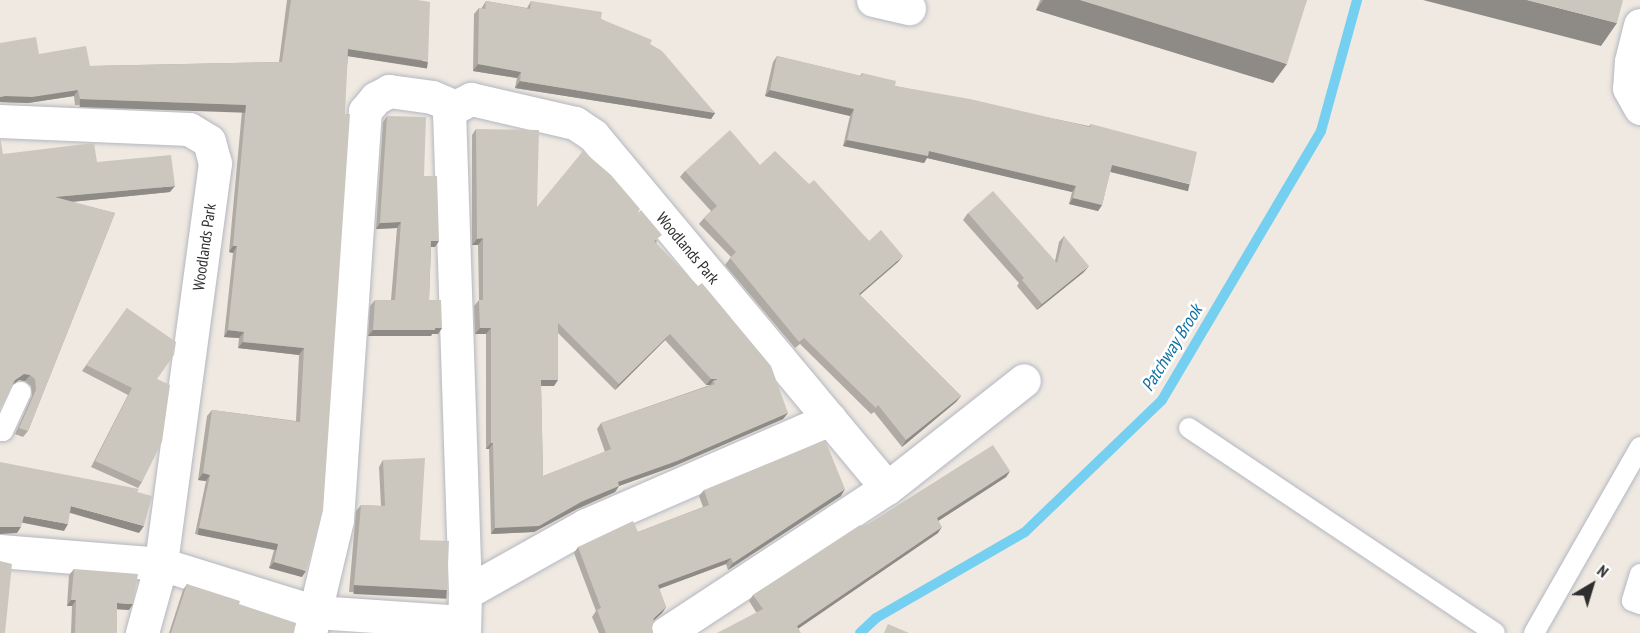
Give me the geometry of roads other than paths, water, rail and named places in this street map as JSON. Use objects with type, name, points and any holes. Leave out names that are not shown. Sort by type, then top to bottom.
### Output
[{"type":"street","points":[[1640,25],[1631,61],[1629,88],[1640,108]]},
{"type":"street","points":[[313,622],[337,520],[365,111],[376,98],[388,91],[432,97],[455,107],[448,115],[464,616]]},
{"type":"street","name":"Woodlands Park","points":[[455,107],[471,99],[575,123],[593,135],[887,488]]},
{"type":"street","name":"Woodlands Park","points":[[0,121],[189,129],[209,141],[215,163],[161,564],[142,633]]},
{"type":"street","points":[[666,633],[887,488],[1024,380]]},
{"type":"street","points":[[0,552],[161,564],[313,622],[464,616],[586,525],[830,419]]},
{"type":"lane","points":[[0,430],[3,431],[21,393]]},
{"type":"lane","points":[[1190,428],[1495,633]]},
{"type":"lane","points":[[1534,633],[1640,447]]},
{"type":"lane","points":[[1640,574],[1632,601],[1640,604]]},
{"type":"waterway","name":"Patchway Brook","points":[[860,633],[876,618],[1025,532],[1162,400],[1321,131],[1357,0]]}]
